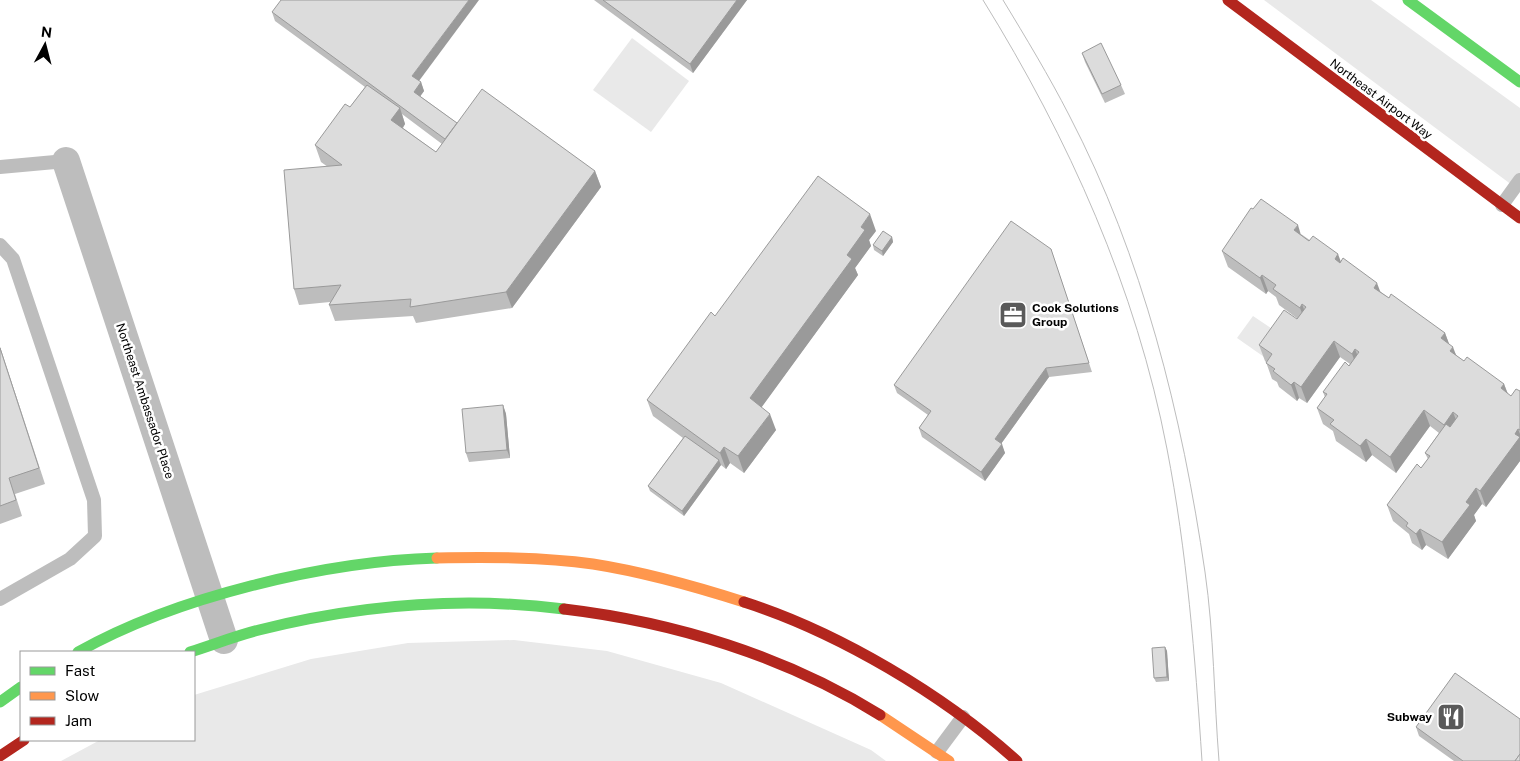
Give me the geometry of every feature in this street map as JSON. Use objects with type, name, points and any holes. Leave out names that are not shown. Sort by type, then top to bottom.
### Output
[{"type":"street","name":"Northeast Airport Way","points":[[1228,0],[1520,218]]},
{"type":"street","points":[[1408,0],[1520,82]]},
{"type":"street","name":"Northeast Ambassador Place","points":[[66,161],[224,640]]},
{"type":"street","points":[[80,651],[112,635],[210,598],[274,580],[340,567],[422,557],[484,555],[608,566],[693,585],[779,614],[863,653],[963,717],[1017,761]]},
{"type":"street","points":[[193,651],[224,640],[311,618],[432,601],[490,601],[566,607],[634,619],[698,635],[757,655],[826,684],[885,718],[949,761]]},
{"type":"street","points":[[0,702],[20,688]]},
{"type":"street","points":[[0,756],[22,741]]},
{"type":"lane","points":[[0,167],[66,161]]},
{"type":"lane","points":[[1502,205],[1520,180]]},
{"type":"lane","points":[[0,245],[13,259],[94,500],[96,536],[70,559],[0,599]]},
{"type":"lane","points":[[937,752],[963,717]]},
{"type":"shaded area","points":[[1264,0],[1371,0],[1520,108],[1520,191]]},
{"type":"shaded area","points":[[632,38],[689,81],[651,132],[593,90]]},
{"type":"shaded area","points":[[1253,316],[1283,336],[1267,359],[1237,338]]},
{"type":"shaded area","points":[[514,640],[607,651],[721,683],[871,750],[886,761],[61,761],[98,741],[195,741],[195,695],[311,659],[408,643]]},
{"type":"building","points":[[281,0],[469,0],[412,76],[421,82],[414,92],[457,123],[445,139],[272,12]]},
{"type":"building","points":[[603,0],[737,0],[690,64]]},
{"type":"building","points":[[1101,43],[1121,85],[1102,94],[1082,53]]},
{"type":"building","points":[[367,85],[400,108],[391,120],[436,152],[482,89],[595,171],[506,292],[410,307],[411,299],[329,305],[341,285],[294,289],[284,170],[342,165],[315,145],[345,104],[350,107]]},
{"type":"building","points":[[818,176],[870,214],[861,227],[865,230],[847,255],[852,259],[750,398],[770,414],[738,456],[724,447],[720,453],[647,400],[711,312],[715,316]]},
{"type":"building","points":[[1261,199],[1298,225],[1294,230],[1309,241],[1313,236],[1338,254],[1335,259],[1340,263],[1343,258],[1377,283],[1374,288],[1389,298],[1391,294],[1445,333],[1441,338],[1453,347],[1450,351],[1464,361],[1467,357],[1504,384],[1501,388],[1511,396],[1516,389],[1520,391],[1520,430],[1518,429],[1515,434],[1520,437],[1480,491],[1476,488],[1466,502],[1470,505],[1442,542],[1420,529],[1416,534],[1406,526],[1408,523],[1387,505],[1417,464],[1421,468],[1430,456],[1425,453],[1446,424],[1450,427],[1458,416],[1453,412],[1444,425],[1424,410],[1390,457],[1366,439],[1360,446],[1330,424],[1334,420],[1317,408],[1327,394],[1323,392],[1345,362],[1349,366],[1359,352],[1355,349],[1352,354],[1334,341],[1301,387],[1294,382],[1291,385],[1273,371],[1275,369],[1266,363],[1272,354],[1259,345],[1284,310],[1297,319],[1306,307],[1302,304],[1300,308],[1273,289],[1276,285],[1262,275],[1260,278],[1222,251],[1251,208],[1253,209]]},
{"type":"building","name":"Cook Solutions Group","points":[[1011,221],[1051,249],[1089,363],[1046,368],[995,439],[1002,444],[981,472],[919,428],[931,411],[894,385]]},
{"type":"building","points":[[883,231],[892,237],[882,251],[873,245]]},
{"type":"building","points":[[0,348],[39,468],[9,478],[16,500],[0,506]]},
{"type":"building","points":[[503,405],[507,450],[466,453],[462,409]]},
{"type":"building","points":[[685,436],[719,460],[682,511],[648,486]]},
{"type":"building","points":[[1165,647],[1167,677],[1154,678],[1152,648]]},
{"type":"building","points":[[1455,673],[1520,719],[1520,754],[1515,761],[1463,761],[1416,727]]},
{"type":"building","points":[[1520,754],[1520,761],[1515,761]]},
{"type":"tram line","points":[[983,0],[1044,106],[1096,216],[1118,273],[1154,389],[1167,449],[1180,526],[1193,643],[1202,761]]},
{"type":"tram line","points":[[1003,0],[1069,115],[1095,169],[1118,224],[1156,338],[1184,454],[1205,572],[1212,643],[1219,761]]},
{"type":"traffic: fast","points":[[1408,0],[1520,82]]},
{"type":"traffic: fast","points":[[80,651],[117,632],[160,615],[205,599],[252,586],[347,566],[437,558]]},
{"type":"traffic: fast","points":[[193,651],[241,635],[297,621],[372,609],[449,603],[487,603],[564,609]]},
{"type":"traffic: fast","points":[[0,702],[20,688]]},
{"type":"traffic: slow","points":[[437,558],[515,558],[593,564],[669,580],[744,602]]},
{"type":"traffic: slow","points":[[880,715],[949,761]]},
{"type":"traffic: jam","points":[[1228,0],[1520,218]]},
{"type":"traffic: jam","points":[[744,602],[816,630],[888,668],[957,713],[1017,761]]},
{"type":"traffic: jam","points":[[564,609],[646,623],[728,645],[806,675],[880,715]]},
{"type":"traffic: jam","points":[[0,756],[22,741]]},
{"type":"place","name":"Cook Solutions Group","points":[[1013,315]]},
{"type":"place","name":"Subway","points":[[1451,717]]}]
